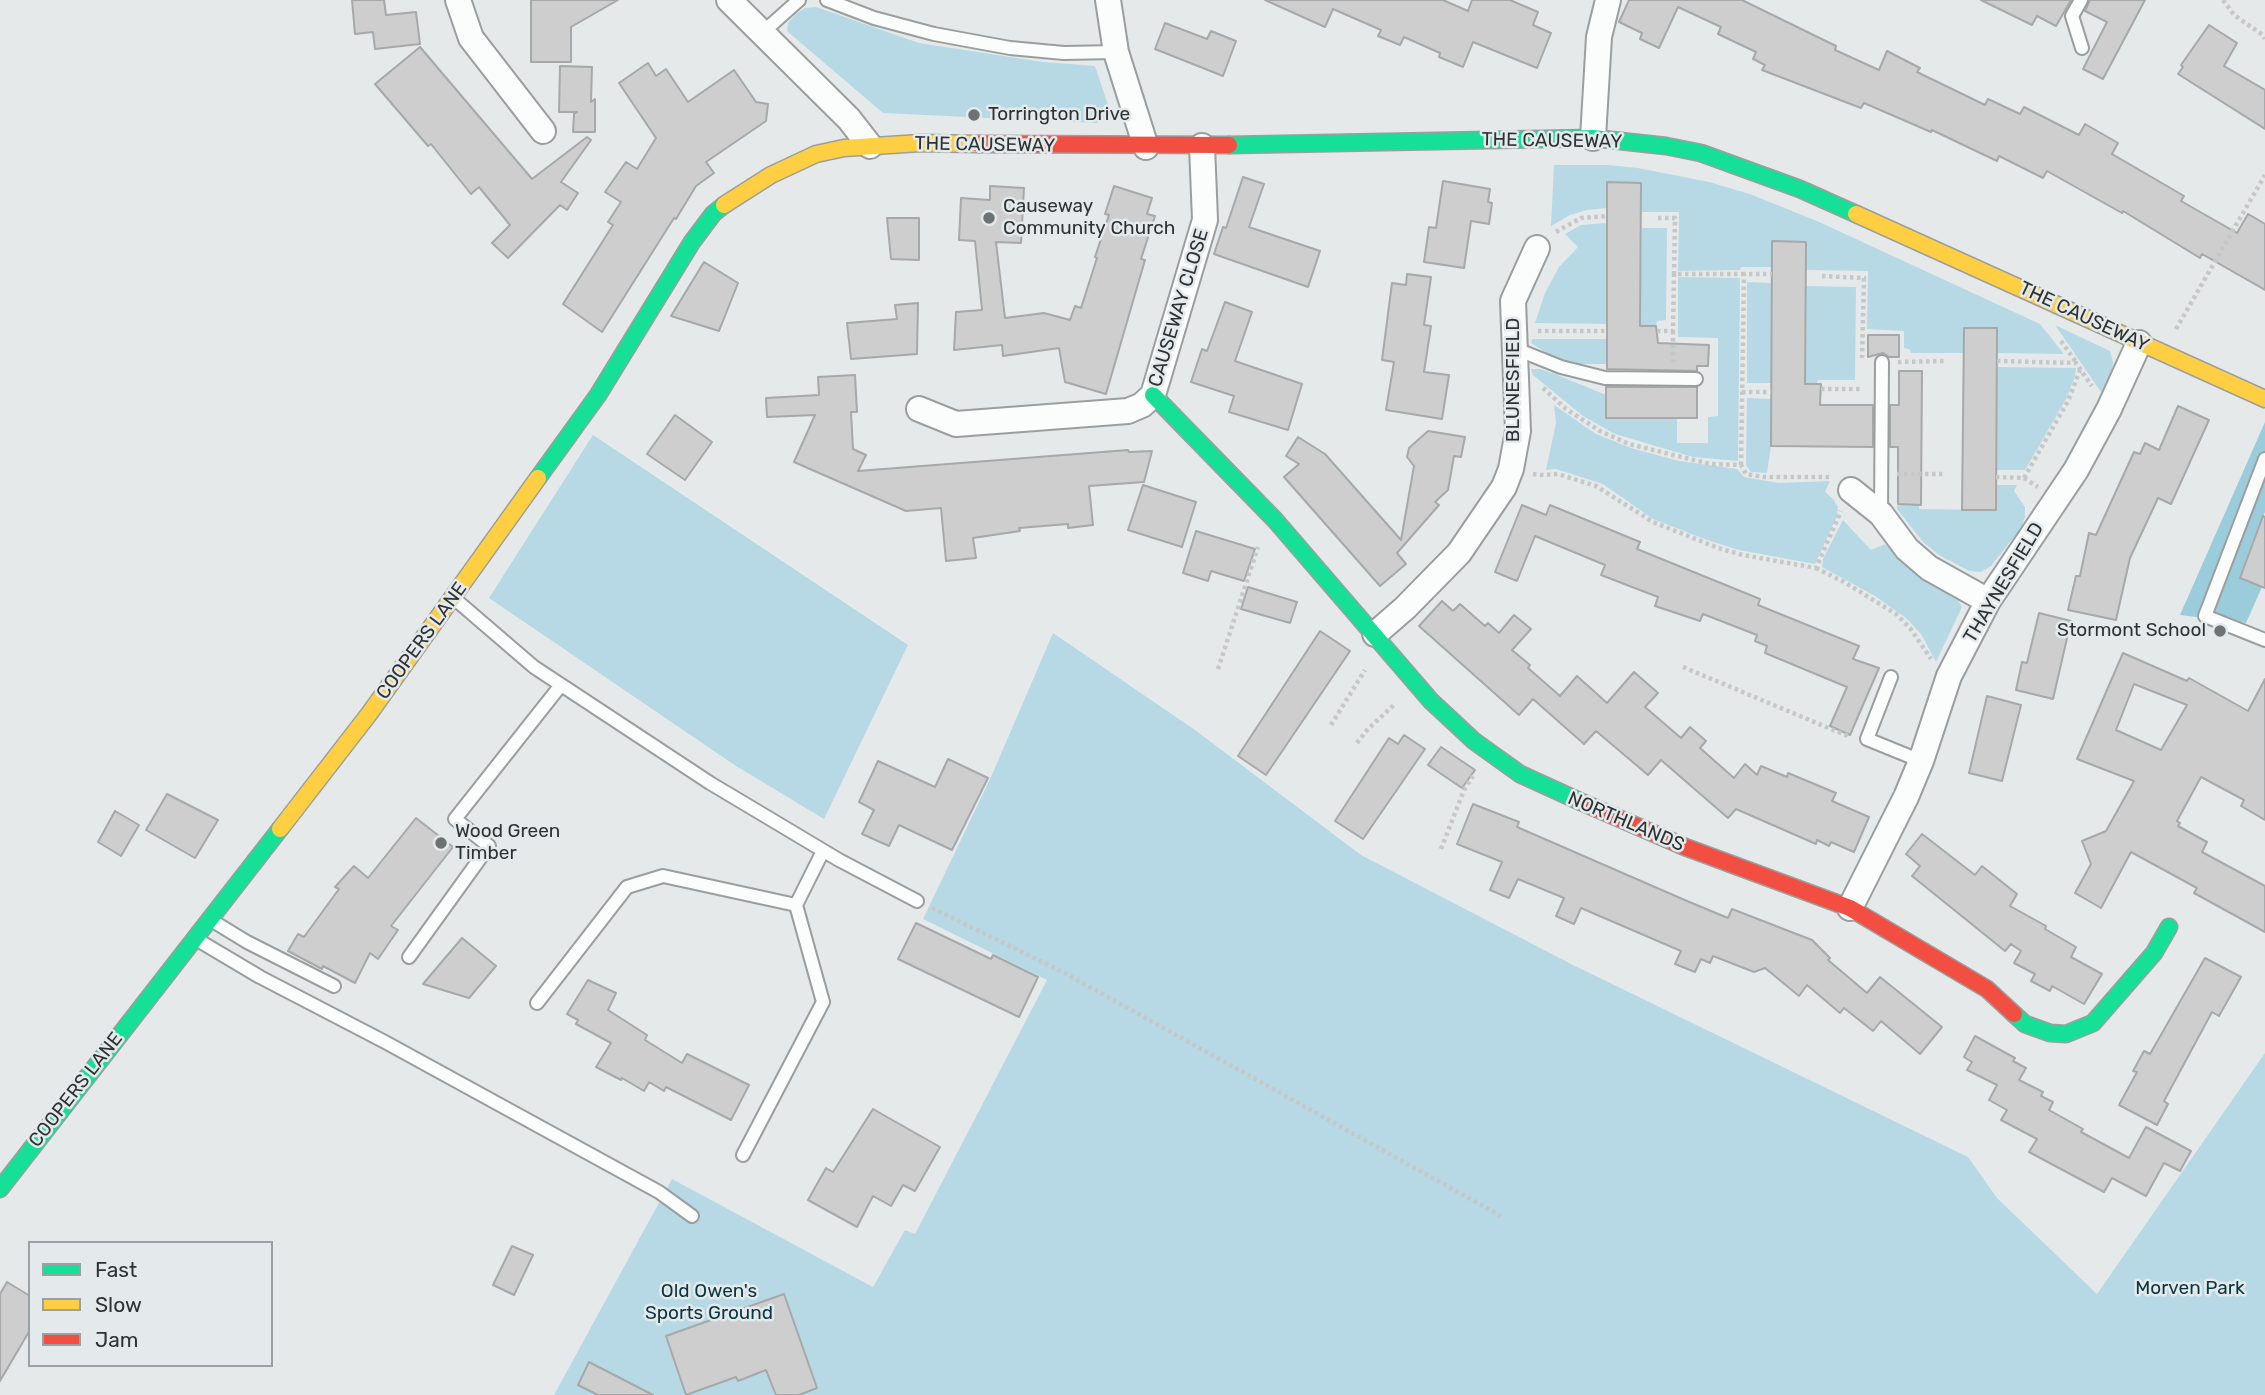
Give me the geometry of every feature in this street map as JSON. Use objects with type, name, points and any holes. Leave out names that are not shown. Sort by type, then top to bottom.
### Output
[{"type":"main road","name":"THE CAUSEWAY","points":[[870,146],[920,143],[1146,147],[1593,138],[1666,146],[1701,153],[1800,189],[2265,398]]},
{"type":"main road","name":"COOPERS LANE","points":[[0,1189],[369,713],[598,395],[692,242],[713,214],[740,193],[771,175],[817,154],[870,146]]},
{"type":"main road","name":"NORTHLANDS","points":[[1153,395],[1275,520],[1416,684],[1474,741],[1520,774],[1624,822],[1850,908],[1987,989],[2025,1024],[2050,1033],[2073,1032],[2093,1023],[2141,970],[2169,927]]},
{"type":"street","points":[[458,0],[471,38],[543,131]]},
{"type":"street","points":[[729,0],[849,119],[870,146]]},
{"type":"street","points":[[1108,0],[1116,52],[1146,147]]},
{"type":"street","points":[[1593,138],[1599,37],[1608,0]]},
{"type":"street","name":"CAUSEWAY CLOSE","points":[[919,409],[956,424],[1128,411],[1142,405],[1153,395],[1205,220],[1202,146]]},
{"type":"street","name":"BLUNESFIELD","points":[[1379,639],[1405,608],[1460,553],[1504,487],[1511,469],[1518,431],[1513,301],[1537,248]]},
{"type":"street","name":"THAYNESFIELD","points":[[1850,908],[1906,797],[1949,676],[1988,601],[2076,470],[2109,410],[2139,343]]},
{"type":"street","points":[[1851,491],[1881,514],[1907,549],[1929,568],[1988,601]]},
{"type":"lane","points":[[762,33],[799,0]]},
{"type":"lane","points":[[827,0],[874,18],[934,34],[1001,46],[1064,53],[1116,52]]},
{"type":"lane","points":[[2081,0],[2072,16],[2082,48]]},
{"type":"lane","points":[[1516,348],[1561,367],[1605,378],[1696,379]]},
{"type":"lane","points":[[1881,514],[1882,362]]},
{"type":"lane","points":[[2265,459],[2205,616],[2265,640]]},
{"type":"lane","points":[[453,598],[534,667],[710,783],[823,851],[917,901]]},
{"type":"lane","points":[[1891,677],[1867,739],[1921,761]]},
{"type":"lane","points":[[410,957],[489,846],[456,819],[561,685]]},
{"type":"lane","points":[[743,1155],[822,1002],[796,905],[823,851]]},
{"type":"lane","points":[[537,1003],[627,887],[663,876],[796,905]]},
{"type":"lane","points":[[210,920],[334,986]]},
{"type":"lane","points":[[195,939],[659,1192],[692,1216]]},
{"type":"path","points":[[2223,0],[2234,15],[2265,39]]},
{"type":"path","points":[[2164,354],[2265,175]]},
{"type":"path","points":[[1537,248],[1558,231],[1581,218],[1607,216]]},
{"type":"path","points":[[1658,218],[1675,218],[1674,379]]},
{"type":"path","points":[[1674,274],[1772,274]]},
{"type":"path","points":[[1744,274],[1741,465],[1746,474],[1765,477],[1835,477],[1851,491],[1816,568]]},
{"type":"path","points":[[1822,276],[1864,278],[1862,362]]},
{"type":"path","points":[[1607,331],[1516,348],[1566,409],[1600,431],[1629,444],[1710,464],[1741,465]]},
{"type":"path","points":[[1657,331],[1673,331]]},
{"type":"path","points":[[1882,362],[1946,361]]},
{"type":"path","points":[[1997,361],[2076,363],[2109,410]]},
{"type":"path","points":[[2024,478],[2068,401],[2080,369]]},
{"type":"path","points":[[1821,389],[1862,390],[1862,376]]},
{"type":"path","points":[[1742,392],[1771,393]]},
{"type":"path","points":[[1511,469],[1541,475],[1558,474],[1596,486],[1654,522],[1718,548],[1816,568],[1896,614],[1910,628],[1934,664],[1949,676]]},
{"type":"path","points":[[1882,474],[1945,474]]},
{"type":"path","points":[[1996,477],[2024,478],[2056,499]]},
{"type":"path","points":[[1218,669],[1261,535],[1275,520]]},
{"type":"path","points":[[1331,725],[1366,668],[1379,639]]},
{"type":"path","points":[[1683,667],[1850,737],[1867,739]]},
{"type":"path","points":[[1357,743],[1367,730],[1416,684]]},
{"type":"path","points":[[1441,849],[1464,790],[1489,753]]},
{"type":"path","points":[[917,901],[1063,972],[1501,1216]]},
{"type":"green space","points":[[816,7],[919,43],[1043,62],[1095,66],[1110,111],[1107,118],[1096,123],[883,113],[787,31],[788,23],[796,14],[805,8]]},
{"type":"green space","points":[[1554,165],[1638,168],[1709,182],[1750,194],[1817,221],[2040,324],[2064,354],[1997,353],[1996,328],[1964,328],[1963,353],[1911,353],[1904,348],[1904,331],[1867,329],[1868,271],[1806,270],[1805,242],[1772,241],[1772,267],[1678,271],[1679,212],[1642,212],[1641,183],[1608,182],[1607,208],[1570,215],[1551,226]]},
{"type":"green space","points":[[1607,223],[1607,324],[1535,323],[1545,293],[1559,267],[1578,247],[1565,234],[1581,225]]},
{"type":"green space","points":[[1642,228],[1667,228],[1666,320],[1657,321],[1656,326],[1640,326]]},
{"type":"green space","points":[[1678,277],[1740,278],[1738,461],[1693,457],[1615,434],[1583,416],[1533,375],[1531,369],[1555,374],[1606,395],[1606,418],[1677,418],[1677,443],[1708,443],[1708,417],[1718,416],[1718,338],[1678,337]]},
{"type":"green space","points":[[1747,282],[1772,283],[1771,383],[1747,383]]},
{"type":"green space","points":[[1806,286],[1856,287],[1855,380],[1818,380],[1817,384],[1805,384]]},
{"type":"green space","points":[[2055,325],[2110,351],[2112,371],[2101,392]]},
{"type":"green space","points":[[1532,339],[1607,339],[1607,364],[1572,364],[1558,360],[1531,343]]},
{"type":"green space","points":[[1997,367],[2076,368],[2066,399],[2025,470],[1996,470]]},
{"type":"green space","points":[[1747,398],[1771,399],[1771,446],[1767,473],[1751,472],[1746,465]]},
{"type":"green space","points":[[1554,405],[1596,434],[1631,448],[1679,461],[1737,469],[1744,477],[1779,483],[1830,481],[1825,492],[1838,507],[1837,516],[1815,564],[1739,550],[1707,540],[1653,519],[1603,484],[1556,469],[1546,470],[1556,423]]},
{"type":"green space","points":[[593,435],[908,645],[824,819],[736,766],[489,598]]},
{"type":"green space","points":[[1996,485],[2017,485],[2014,491],[2025,507],[2025,517],[2021,528],[1991,566],[1981,572],[1969,571],[1939,555],[1923,542],[1897,509],[1898,504],[1919,505],[1919,509],[1995,510]]},
{"type":"green space","points":[[1843,520],[1871,550],[1885,544],[1908,567],[1956,597],[1962,607],[1936,662],[1921,634],[1906,618],[1875,596],[1822,567],[1823,559]]},
{"type":"green space","points":[[1053,633],[1195,730],[1361,855],[1573,965],[1968,1157],[1997,1198],[2097,1294],[2265,1053],[2265,1395],[554,1395],[672,1179],[873,1287],[905,1230],[915,1234],[1047,980],[923,919],[991,777]]},
{"type":"shaded area","points":[[2265,422],[2265,512],[2240,578],[2262,587],[2246,623],[2180,615]]},
{"type":"building","points":[[352,0],[384,0],[386,15],[416,12],[420,44],[375,49],[373,32],[355,34]]},
{"type":"building","points":[[531,0],[618,0],[571,27],[571,62],[531,62]]},
{"type":"building","points":[[1265,0],[1443,0],[1468,11],[1472,0],[1510,0],[1538,12],[1533,25],[1551,33],[1537,68],[1473,42],[1463,67],[1404,37],[1400,45],[1378,36],[1381,30],[1333,9],[1325,27]]},
{"type":"building","points":[[1629,0],[1742,0],[1836,46],[1835,50],[1879,70],[1887,51],[1920,68],[1917,72],[1985,105],[1988,99],[2020,114],[2024,107],[2079,135],[2085,124],[2118,143],[2112,154],[2184,196],[2181,201],[2237,233],[2248,214],[2265,224],[2265,290],[2202,254],[2200,258],[2123,211],[2122,213],[2047,171],[2043,178],[1999,156],[1997,161],[1932,130],[1931,132],[1864,103],[1861,108],[1762,70],[1765,65],[1753,59],[1756,52],[1718,34],[1721,27],[1678,7],[1659,48],[1640,39],[1642,33],[1619,22]]},
{"type":"building","points":[[1981,0],[2071,0],[2056,26],[2037,16],[2032,25]]},
{"type":"building","points":[[2090,0],[2145,0],[2103,79],[2083,69],[2107,22],[2085,11]]},
{"type":"building","points":[[1165,23],[1207,39],[1211,31],[1236,41],[1223,76],[1155,49]]},
{"type":"building","points":[[2209,25],[2237,43],[2224,66],[2265,90],[2265,129],[2178,74],[2183,67],[2181,65]]},
{"type":"building","points":[[420,47],[532,179],[587,137],[591,140],[561,182],[578,193],[567,210],[560,205],[508,258],[492,243],[510,225],[479,187],[471,194],[431,144],[428,146],[375,84]]},
{"type":"building","points":[[648,63],[656,76],[666,69],[688,102],[734,70],[756,102],[768,104],[766,121],[706,162],[714,173],[696,186],[602,332],[563,304],[613,225],[608,222],[621,202],[605,192],[626,162],[637,169],[656,138],[619,83]]},
{"type":"building","points":[[560,66],[592,67],[591,102],[595,99],[595,132],[573,132],[574,114],[577,112],[559,112]]},
{"type":"building","points":[[1243,177],[1264,184],[1249,227],[1320,251],[1308,287],[1214,254]]},
{"type":"building","points":[[1443,181],[1490,189],[1488,202],[1492,203],[1489,224],[1471,221],[1464,268],[1424,262],[1429,227],[1436,228]]},
{"type":"building","points":[[1607,182],[1641,183],[1640,326],[1656,326],[1658,343],[1709,345],[1708,366],[1697,366],[1697,371],[1607,369]]},
{"type":"building","points":[[990,186],[1024,188],[1021,243],[996,242],[1005,318],[1044,313],[1070,320],[1075,306],[1081,308],[1109,215],[1105,214],[1114,186],[1152,198],[1147,214],[1155,216],[1141,259],[1145,260],[1106,394],[1065,382],[1059,348],[1003,356],[1002,345],[954,350],[956,312],[982,310],[975,241],[959,240],[961,198],[990,200]]},
{"type":"building","points":[[887,218],[919,218],[919,260],[891,259]]},
{"type":"building","points":[[1772,241],[1806,242],[1805,384],[1821,384],[1820,405],[1873,405],[1873,447],[1771,446]]},
{"type":"building","points":[[704,262],[738,283],[719,331],[671,316]]},
{"type":"building","points":[[1407,274],[1431,277],[1424,325],[1431,326],[1424,372],[1449,375],[1442,419],[1386,410],[1394,362],[1382,360],[1392,283],[1406,285]]},
{"type":"building","points":[[1225,302],[1252,312],[1235,361],[1302,384],[1288,430],[1229,412],[1234,396],[1191,382],[1202,349],[1207,351]]},
{"type":"building","points":[[918,303],[917,354],[851,359],[847,323],[897,319],[895,305]]},
{"type":"building","points":[[1964,328],[1997,328],[1996,510],[1962,510]]},
{"type":"building","points":[[1868,335],[1899,335],[1899,357],[1889,357],[1883,353],[1868,357]]},
{"type":"building","points":[[1899,371],[1922,371],[1921,505],[1898,504],[1898,447],[1890,447],[1890,405],[1899,405]]},
{"type":"building","points":[[855,375],[857,412],[851,412],[853,449],[866,455],[858,471],[1128,450],[1152,451],[1144,482],[1089,486],[1093,525],[1019,528],[1020,531],[973,538],[976,558],[946,561],[941,508],[906,511],[794,462],[815,415],[767,417],[766,398],[819,395],[818,377]]},
{"type":"building","points":[[1606,387],[1697,387],[1697,418],[1606,418]]},
{"type":"building","points":[[2178,406],[2209,420],[2171,504],[2158,498],[2130,558],[2116,620],[2068,610],[2076,576],[2080,576],[2089,533],[2096,535],[2134,452],[2140,454],[2145,443],[2159,450]]},
{"type":"building","points":[[675,415],[712,442],[685,480],[647,454]]},
{"type":"building","points":[[1428,431],[1465,437],[1461,457],[1454,456],[1448,490],[1435,502],[1439,505],[1397,553],[1406,564],[1380,586],[1284,477],[1299,464],[1286,456],[1298,437],[1325,454],[1401,540],[1414,466],[1407,457],[1409,448]]},
{"type":"building","points":[[1143,485],[1196,502],[1182,547],[1128,530]]},
{"type":"building","points":[[1522,505],[1546,515],[1550,505],[1640,542],[1637,549],[1760,599],[1758,605],[1859,646],[1853,659],[1879,668],[1850,735],[1830,726],[1847,687],[1765,653],[1767,646],[1755,641],[1757,635],[1703,614],[1700,621],[1655,606],[1658,597],[1601,575],[1605,565],[1535,536],[1517,581],[1495,572]]},
{"type":"building","points":[[2263,516],[2265,517],[2265,588],[2240,578]]},
{"type":"building","points":[[1196,531],[1255,549],[1244,581],[1211,571],[1208,581],[1183,573]]},
{"type":"building","points":[[1248,587],[1297,602],[1290,623],[1241,609]]},
{"type":"building","points":[[1442,601],[1453,611],[1460,604],[1485,626],[1488,623],[1499,633],[1514,615],[1531,629],[1512,650],[1560,696],[1577,676],[1607,703],[1634,672],[1658,693],[1645,707],[1681,738],[1690,727],[1706,741],[1700,748],[1734,778],[1745,764],[1757,775],[1761,766],[1787,777],[1788,773],[1836,793],[1832,801],[1869,817],[1854,852],[1831,842],[1829,846],[1817,840],[1816,844],[1736,809],[1728,818],[1661,760],[1648,775],[1596,731],[1584,744],[1533,699],[1519,715],[1419,626]]},
{"type":"building","points":[[2039,613],[2071,621],[2053,699],[2016,690],[2022,662],[2027,663]]},
{"type":"building","points":[[1320,631],[1350,651],[1266,775],[1238,756]]},
{"type":"building","points":[[2123,653],[2187,681],[2189,678],[2248,711],[2265,679],[2265,820],[2241,806],[2244,800],[2201,777],[2177,821],[2180,823],[2178,826],[2207,842],[2202,852],[2265,886],[2265,932],[2194,893],[2197,888],[2131,852],[2101,908],[2075,893],[2091,864],[2082,841],[2106,831],[2134,781],[2077,759]],"holes":[[[2134,684],[2187,705],[2161,750],[2116,730]]]},
{"type":"building","points":[[1987,696],[2021,705],[2002,781],[1969,773]]},
{"type":"building","points":[[1404,735],[1425,749],[1363,839],[1335,821],[1389,738],[1398,744]]},
{"type":"building","points":[[1441,747],[1475,770],[1462,788],[1428,765]]},
{"type":"building","points":[[948,759],[988,778],[952,850],[899,825],[889,846],[862,834],[874,810],[859,802],[878,761],[935,787]]},
{"type":"building","points":[[167,794],[218,820],[195,858],[146,830]]},
{"type":"building","points":[[1473,804],[1519,822],[1517,827],[1728,918],[1732,909],[1812,940],[1830,958],[1828,960],[1867,993],[1880,977],[1942,1027],[1920,1054],[1881,1021],[1873,1031],[1844,1008],[1840,1013],[1807,985],[1799,996],[1765,968],[1754,972],[1713,956],[1710,963],[1701,959],[1695,972],[1675,964],[1681,951],[1581,908],[1574,924],[1556,916],[1564,898],[1518,879],[1509,898],[1490,890],[1502,862],[1457,844]]},
{"type":"building","points":[[115,811],[139,825],[121,856],[98,842]]},
{"type":"building","points":[[416,818],[453,847],[391,926],[398,930],[378,959],[370,953],[355,983],[288,951],[298,934],[304,937],[339,889],[335,887],[354,866],[368,878]]},
{"type":"building","points":[[1922,834],[1975,875],[1982,866],[2017,894],[2010,906],[2076,947],[2071,957],[2102,974],[2084,1004],[2052,986],[2050,991],[2031,981],[2035,974],[2014,963],[2021,951],[2011,944],[2005,951],[1912,876],[1920,866],[1906,854]]},
{"type":"building","points":[[916,923],[991,959],[993,955],[1038,977],[1019,1017],[898,959]]},
{"type":"building","points":[[462,938],[496,966],[469,998],[423,984]]},
{"type":"building","points":[[2205,958],[2241,977],[2219,1016],[2212,1012],[2164,1101],[2168,1104],[2157,1125],[2119,1105],[2137,1072],[2133,1071],[2144,1051],[2150,1054]]},
{"type":"building","points":[[588,980],[616,993],[608,1010],[647,1035],[645,1040],[682,1063],[687,1054],[749,1085],[731,1120],[666,1087],[664,1091],[649,1082],[644,1091],[596,1067],[611,1043],[576,1024],[578,1020],[567,1014]]},
{"type":"building","points":[[1975,1036],[2015,1058],[2013,1061],[2026,1068],[2019,1080],[2043,1092],[2041,1096],[2053,1102],[2049,1110],[2083,1129],[2081,1132],[2129,1158],[2146,1127],[2191,1151],[2180,1171],[2164,1163],[2146,1196],[2112,1178],[2104,1192],[2029,1152],[2037,1139],[2001,1120],[2007,1110],[1989,1100],[1997,1085],[1967,1070],[1972,1062],[1964,1057]]},
{"type":"building","points":[[873,1109],[940,1147],[915,1191],[903,1185],[891,1206],[873,1196],[857,1227],[808,1200],[826,1168],[833,1172]]},
{"type":"building","points":[[512,1246],[533,1255],[514,1295],[493,1285]]},
{"type":"building","points":[[7,1282],[28,1295],[28,1333],[0,1381],[0,1294]]},
{"type":"building","points":[[784,1294],[817,1388],[799,1395],[776,1395],[766,1370],[738,1381],[736,1377],[686,1395],[666,1336]]},
{"type":"building","points":[[589,1362],[653,1395],[598,1395],[578,1385]]},
{"type":"traffic: fast","points":[[1229,145],[1593,138],[1666,146],[1701,153],[1800,189],[1856,214]]},
{"type":"traffic: fast","points":[[538,478],[598,395],[692,242],[713,214],[724,205]]},
{"type":"traffic: fast","points":[[1153,395],[1275,520],[1431,701],[1474,741],[1520,774],[1579,801]]},
{"type":"traffic: fast","points":[[0,1189],[280,829]]},
{"type":"traffic: fast","points":[[2014,1014],[2025,1024],[2050,1033],[2066,1034],[2093,1023],[2154,953],[2169,927]]},
{"type":"traffic: slow","points":[[724,205],[771,175],[816,154],[844,148],[920,143],[979,144]]},
{"type":"traffic: slow","points":[[1856,214],[2265,399]]},
{"type":"traffic: slow","points":[[280,829],[369,714],[538,478]]},
{"type":"traffic: jam","points":[[979,144],[1229,145]]},
{"type":"traffic: jam","points":[[1579,801],[1685,847],[1850,908],[1987,989],[2014,1014]]},
{"type":"place","name":"Torrington Drive","points":[[974,115]]},
{"type":"place","name":"Causeway Community Church","points":[[989,218]]},
{"type":"place","name":"Stormont School","points":[[2220,631]]},
{"type":"place","name":"Wood Green Timber","points":[[441,843]]},
{"type":"park label","name":"Morven Park","points":[[2190,1289]]},
{"type":"park label","name":"Old Owen's Sports Ground","points":[[709,1303]]}]
